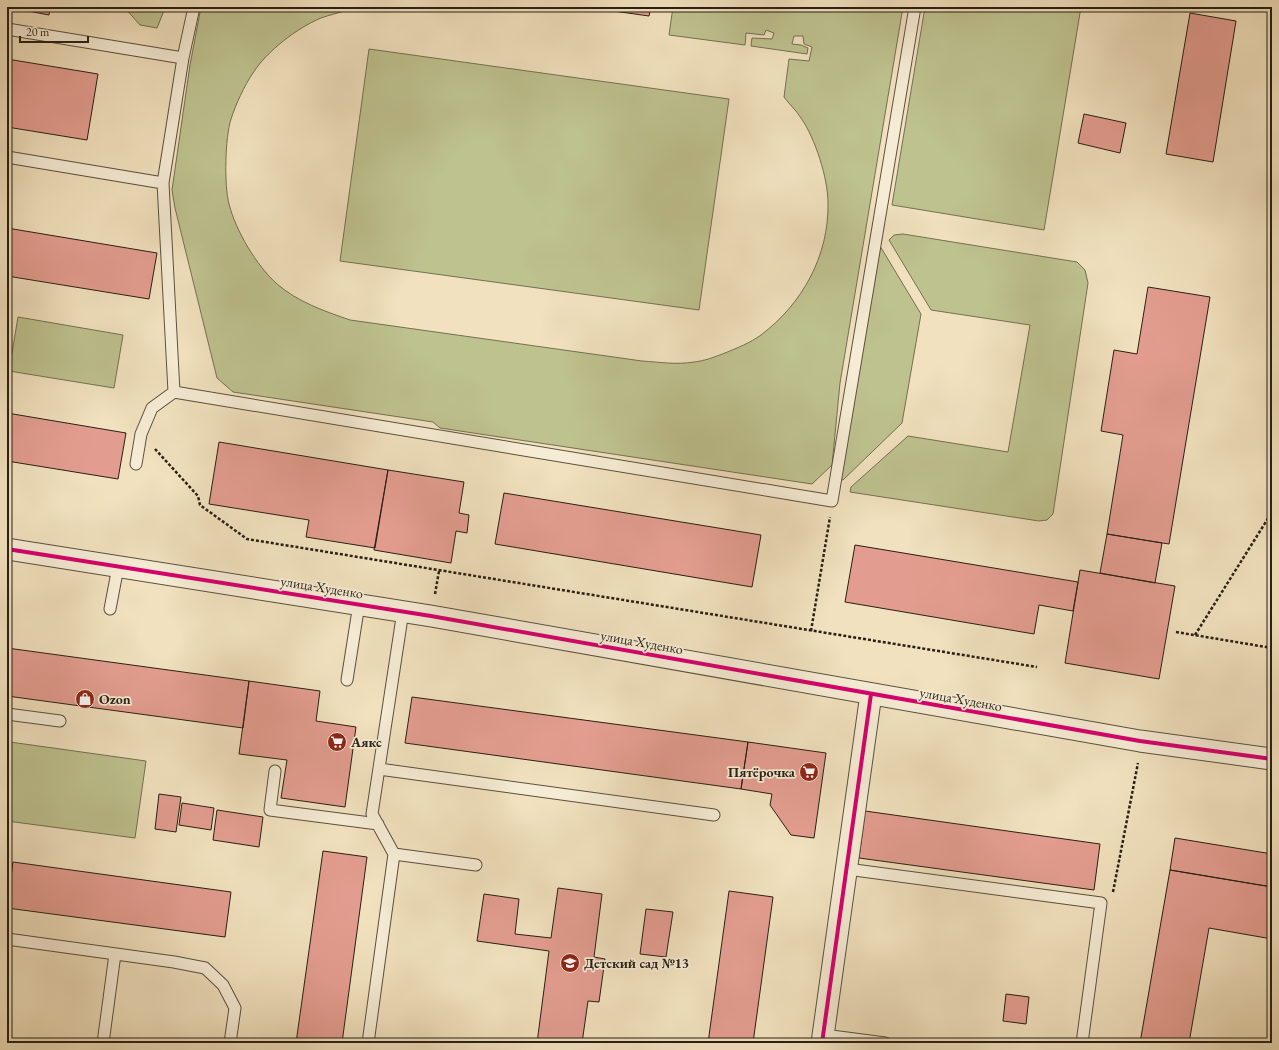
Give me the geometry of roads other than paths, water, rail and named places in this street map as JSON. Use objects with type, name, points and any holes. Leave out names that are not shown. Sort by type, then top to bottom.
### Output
[{"type":"street","name":"улица Худенко","points":[[7,550],[403,611],[1140,741],[1272,759]]},
{"type":"street","points":[[823,1039],[871,694]]},
{"type":"lane","points":[[174,392],[163,183],[183,58],[194,7]]},
{"type":"lane","points":[[136,464],[141,434],[152,408],[174,392],[832,501],[915,7]]},
{"type":"lane","points":[[7,29],[183,58]]},
{"type":"lane","points":[[7,157],[163,183]]},
{"type":"lane","points":[[110,609],[118,567]]},
{"type":"lane","points":[[348,680],[359,604]]},
{"type":"lane","points":[[368,1043],[394,854],[372,814],[403,611]]},
{"type":"lane","points":[[7,714],[60,721]]},
{"type":"lane","points":[[379,769],[714,815]]},
{"type":"lane","points":[[275,771],[270,810],[378,824]]},
{"type":"lane","points":[[394,854],[476,865]]},
{"type":"lane","points":[[847,869],[1101,904],[1082,1043]]},
{"type":"lane","points":[[7,939],[174,962],[204,968],[223,985],[235,1008],[230,1043]]},
{"type":"lane","points":[[103,1043],[115,954]]},
{"type":"lane","points":[[823,1039],[885,1043]]},
{"type":"place","name":"Ozon","points":[[85,699]]},
{"type":"place","name":"Аякс","points":[[337,742]]},
{"type":"place","name":"Пятёрочка","points":[[809,772]]},
{"type":"place","name":"Детский сад №13","points":[[570,963]]}]
